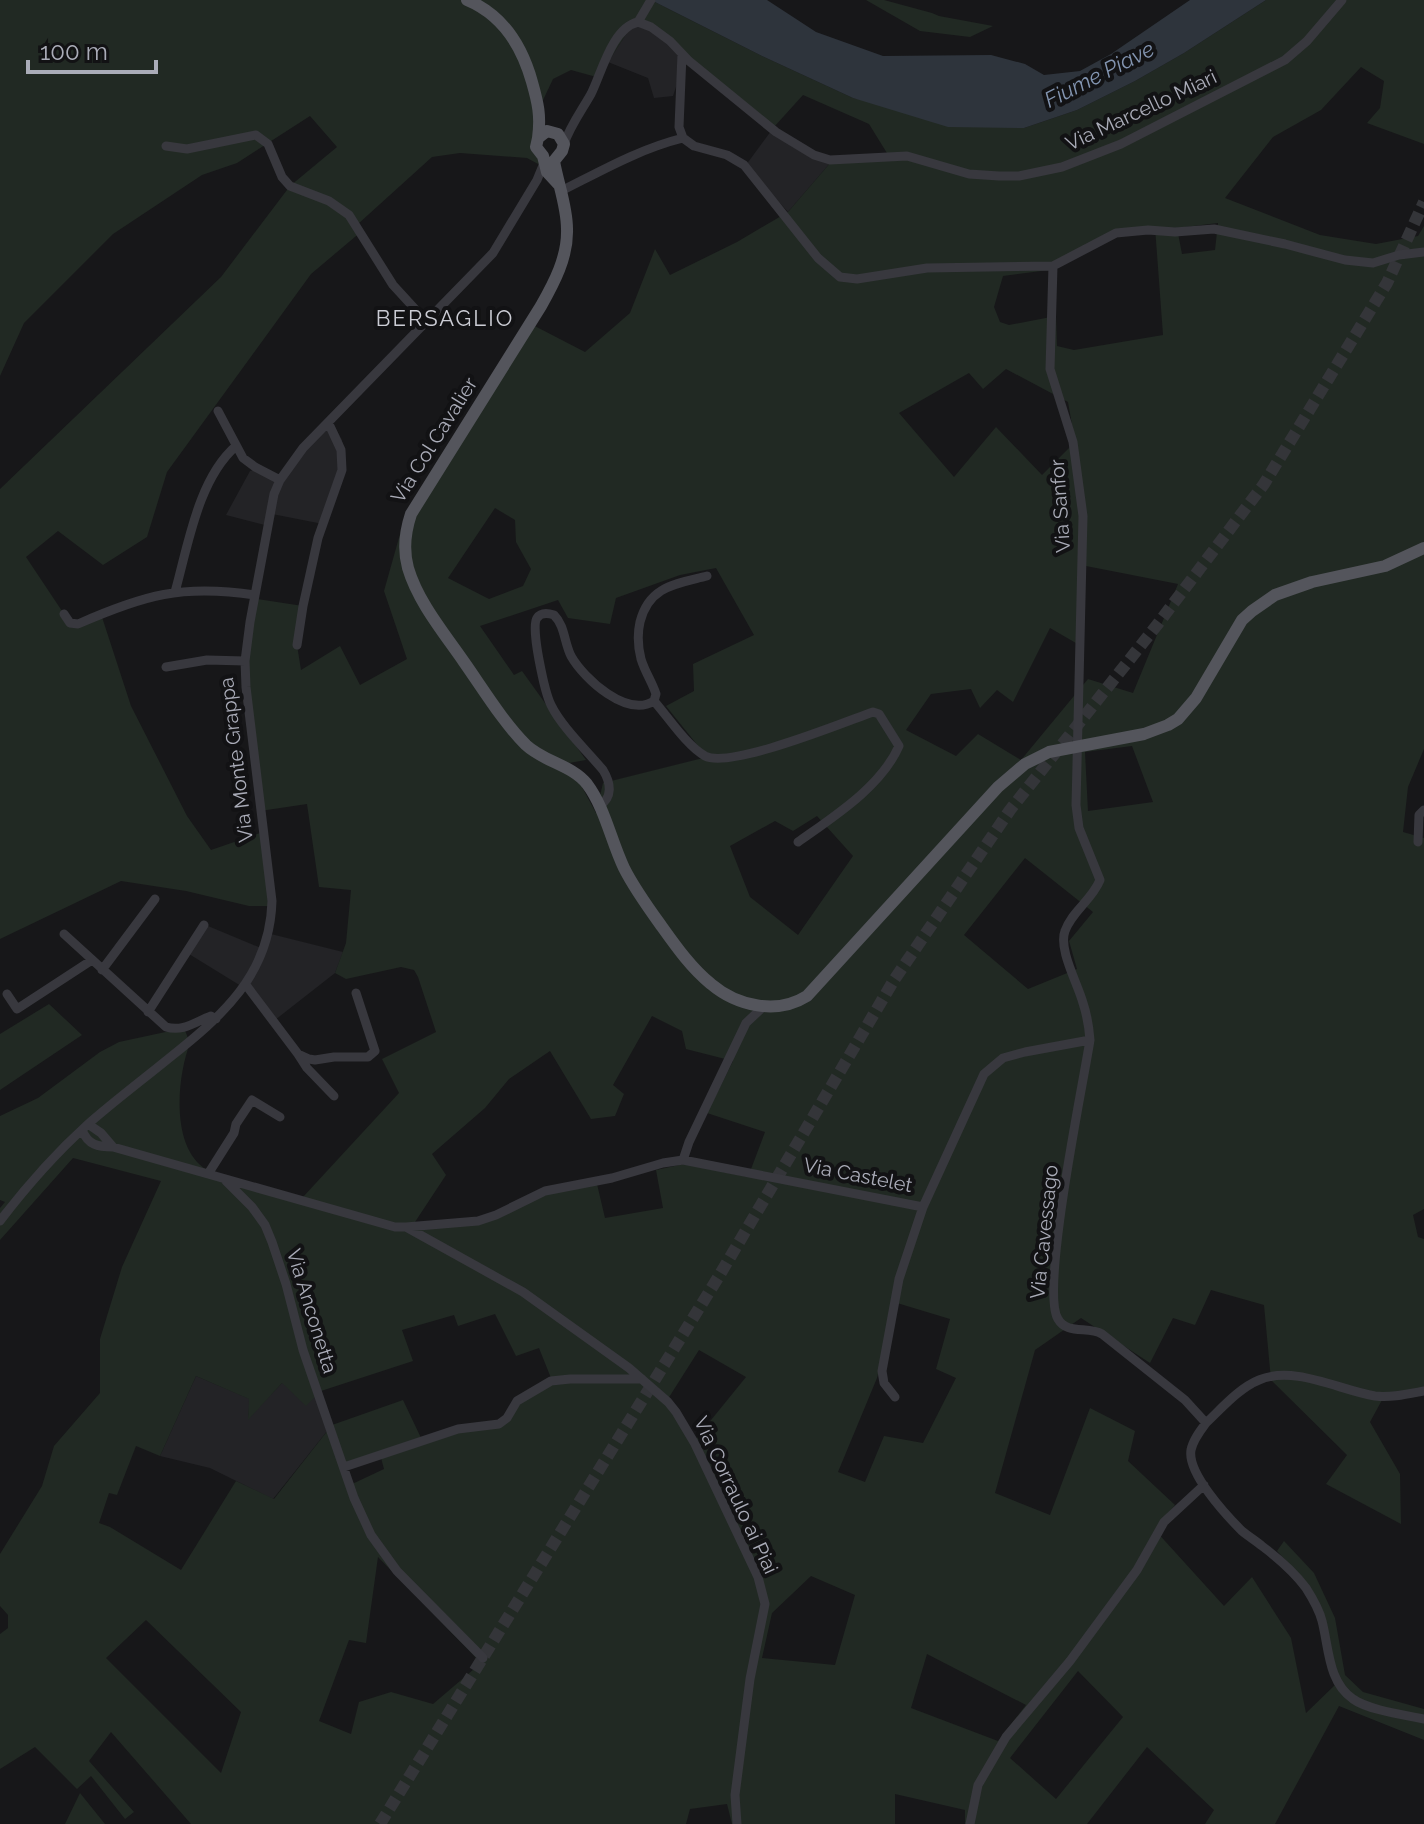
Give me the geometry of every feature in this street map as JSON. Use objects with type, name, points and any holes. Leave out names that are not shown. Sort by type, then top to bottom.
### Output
[{"type":"main road","points":[[467,0],[493,16],[515,39],[549,133],[538,151],[547,165]]},
{"type":"main road","name":"Via Monte Grappa","points":[[547,165],[562,151],[549,133]]},
{"type":"main road","name":"Via Col Cavalier","points":[[547,165],[560,188],[566,218],[567,240],[561,262],[541,306],[411,514],[406,531],[405,557],[423,600],[519,736],[534,751],[580,776],[589,787],[622,865],[674,943],[717,989],[763,1007]]},
{"type":"main road","points":[[763,1007],[793,1003],[813,991],[1010,776],[1025,764],[1049,752],[1144,734],[1168,725],[1178,719],[1196,698],[1242,620],[1263,602],[1312,582],[1385,566],[1424,548]]},
{"type":"street","name":"Via Marcello Miari","points":[[638,22],[670,41],[776,132],[814,155],[830,160],[907,156],[969,174],[1019,176],[1062,167],[1121,144],[1285,60],[1307,41],[1342,0]]},
{"type":"street","name":"Via Monte Grappa","points":[[549,133],[572,125],[592,92],[615,41],[631,24],[638,22],[649,3]]},
{"type":"street","points":[[682,54],[679,130],[683,138],[690,145],[727,155],[744,165],[818,258],[840,277],[857,279],[927,268],[1053,266],[1116,233],[1148,230],[1175,232],[1214,229],[1345,260],[1373,263],[1424,252]]},
{"type":"street","points":[[166,146],[187,149],[256,135],[268,144],[282,177],[290,186],[329,201],[349,215],[393,285],[426,321]]},
{"type":"street","points":[[560,188],[629,156],[683,138]]},
{"type":"street","name":"Via Monte Grappa","points":[[0,1221],[29,1185],[85,1127],[216,1019],[246,985],[264,950],[272,901],[245,661],[270,506],[280,480],[303,448],[493,253],[547,165]]},
{"type":"street","name":"Via Sanfor","points":[[1053,266],[1050,369],[1073,442],[1083,516],[1079,746]]},
{"type":"street","points":[[218,411],[243,458],[280,480]]},
{"type":"street","points":[[297,645],[318,538],[342,470],[341,450],[328,422]]},
{"type":"street","points":[[175,592],[188,539],[203,498],[219,464],[236,446]]},
{"type":"street","points":[[707,576],[658,592],[644,610],[638,641],[642,661],[655,691],[654,701],[698,751],[715,759],[728,759],[873,712],[879,714],[899,746],[867,789],[798,842]]},
{"type":"street","points":[[64,614],[70,623],[78,624],[149,597],[175,592],[204,590],[255,595]]},
{"type":"street","name":"Via Col Cavalier","points":[[599,806],[608,797],[608,779],[552,706],[535,631],[537,617],[545,613],[557,617],[574,660],[591,681],[606,693],[640,707],[654,701]]},
{"type":"street","points":[[166,667],[207,660],[245,661]]},
{"type":"street","name":"Via Cavessago","points":[[1079,746],[1077,816],[1083,841],[1100,880],[1096,890],[1071,917],[1063,935],[1064,949],[1086,1011],[1090,1040],[1070,1150],[1055,1261],[1054,1310],[1059,1322],[1068,1328],[1095,1330],[1102,1334],[1185,1400],[1206,1423]]},
{"type":"street","points":[[1418,842],[1419,815],[1424,810]]},
{"type":"street","points":[[102,970],[155,899]]},
{"type":"street","points":[[148,1012],[204,925]]},
{"type":"street","points":[[64,934],[162,1025],[172,1029],[208,1017],[216,1019]]},
{"type":"street","points":[[7,994],[17,1009],[92,960]]},
{"type":"street","points":[[246,985],[307,1068],[334,1096]]},
{"type":"street","points":[[298,1054],[315,1060],[368,1057],[373,1054],[375,1051],[356,993]]},
{"type":"street","points":[[683,1160],[746,1023],[763,1007]]},
{"type":"street","points":[[923,1207],[984,1074],[1003,1058],[1090,1040]]},
{"type":"street","points":[[208,1174],[252,1100],[280,1117]]},
{"type":"street","points":[[85,1127],[101,1133],[113,1147],[395,1227],[406,1227]]},
{"type":"street","name":"Via Castelet","points":[[406,1227],[487,1219],[545,1191],[683,1160],[923,1207],[899,1279],[882,1371],[884,1383],[895,1397]]},
{"type":"street","name":"Via Anconetta","points":[[224,1178],[265,1225],[286,1284],[303,1350],[358,1508],[378,1548],[483,1658]]},
{"type":"street","name":"Via Corraulo ai Piai","points":[[406,1227],[523,1292],[629,1368],[668,1402],[695,1444],[758,1577],[765,1604],[750,1679],[735,1795],[737,1824]]},
{"type":"street","points":[[1424,1391],[1378,1396],[1298,1377],[1274,1375],[1253,1383],[1206,1423],[1191,1446],[1196,1473],[1204,1485],[1243,1532],[1279,1559],[1314,1600],[1322,1621],[1330,1662],[1342,1688],[1355,1700],[1424,1719]]},
{"type":"street","points":[[344,1467],[458,1429],[499,1424],[520,1399],[551,1381],[642,1379]]},
{"type":"street","points":[[970,1824],[978,1785],[1006,1737],[1070,1661],[1137,1570],[1164,1522],[1204,1485]]},
{"type":"shaded area","points":[[0,0],[651,0],[853,98],[1024,128],[1077,110],[1135,81],[1266,0],[1424,0],[1424,144],[1367,123],[1380,108],[1384,81],[1361,67],[1321,110],[1273,137],[1225,198],[1320,235],[1376,244],[1418,236],[1424,226],[1424,749],[1408,787],[1403,832],[1424,838],[1424,1209],[1413,1215],[1418,1237],[1424,1239],[1424,1394],[1382,1400],[1370,1422],[1400,1474],[1401,1524],[1326,1484],[1347,1455],[1271,1380],[1264,1305],[1211,1290],[1195,1325],[1173,1318],[1150,1363],[1081,1318],[1035,1350],[995,1493],[1050,1515],[1090,1408],[1135,1431],[1128,1461],[1175,1505],[1155,1530],[1224,1606],[1252,1577],[1291,1638],[1306,1713],[1335,1685],[1324,1620],[1305,1581],[1277,1551],[1284,1541],[1314,1573],[1335,1618],[1345,1675],[1363,1692],[1424,1709],[1424,1740],[1339,1706],[1275,1824],[1205,1824],[1214,1810],[1147,1747],[1087,1824],[965,1824],[965,1810],[895,1794],[895,1824],[732,1824],[727,1804],[690,1809],[686,1824],[191,1824],[111,1732],[89,1761],[134,1812],[125,1819],[91,1776],[77,1789],[35,1747],[0,1769],[0,1634],[8,1628],[8,1615],[0,1606],[0,1554],[42,1486],[54,1446],[100,1393],[100,1339],[122,1267],[161,1181],[73,1158],[0,1240],[0,1208],[5,1202],[0,1200],[0,1116],[38,1098],[100,1052],[119,1042],[184,1028],[190,1043],[182,1074],[180,1111],[187,1146],[195,1160],[212,1172],[303,1197],[399,1093],[382,1059],[436,1032],[414,970],[401,967],[346,979],[335,973],[346,943],[351,890],[319,887],[307,804],[260,811],[244,692],[251,598],[303,606],[297,645],[301,670],[340,646],[360,685],[407,659],[384,591],[402,527],[527,322],[585,352],[630,313],[655,249],[670,275],[737,242],[788,212],[831,162],[890,158],[869,124],[803,95],[774,127],[686,54],[642,26],[630,28],[600,78],[571,70],[553,79],[536,115],[540,165],[527,158],[460,153],[432,157],[358,224],[362,231],[311,274],[167,472],[147,537],[103,565],[58,531],[26,557],[70,623],[101,614],[131,706],[187,816],[211,850],[263,832],[270,906],[249,906],[186,891],[121,881],[0,939],[0,489],[221,277],[290,186],[337,147],[310,116],[237,163],[202,175],[113,234],[24,323],[0,376]],"holes":[[[1218,223],[1215,250],[1182,254],[1177,228]],[[1155,227],[1163,335],[1074,350],[1057,346],[1056,316],[1009,325],[1000,322],[994,307],[1003,276],[1049,270],[1117,229]],[[1006,369],[1068,402],[1075,442],[1042,475],[996,427],[954,477],[899,413],[969,373],[983,389]],[[495,508],[515,520],[516,542],[531,569],[523,586],[489,599],[448,578]],[[1086,566],[1178,584],[1133,693],[1088,679],[1021,760],[978,734],[956,756],[906,730],[931,694],[971,689],[980,708],[997,690],[1013,702],[1050,628],[1081,646]],[[716,568],[754,635],[693,664],[694,691],[666,706],[707,757],[603,783],[596,813],[569,763],[586,760],[522,671],[514,675],[480,626],[558,600],[568,618],[610,624],[616,598],[680,575]],[[1132,746],[1153,802],[1088,811],[1085,752]],[[817,816],[853,856],[798,935],[750,897],[730,846],[775,821],[793,831]],[[1025,858],[1093,912],[1069,941],[1077,969],[1028,989],[964,935]],[[652,1016],[682,1031],[686,1049],[733,1061],[707,1113],[765,1132],[748,1177],[684,1164],[656,1170],[663,1208],[605,1218],[597,1184],[564,1189],[458,1225],[415,1222],[446,1175],[432,1154],[485,1108],[509,1079],[550,1051],[591,1119],[615,1116],[624,1094],[613,1085]],[[897,1303],[950,1319],[936,1369],[956,1378],[923,1443],[884,1436],[865,1482],[838,1472],[877,1378]],[[495,1314],[516,1356],[539,1348],[551,1378],[497,1421],[422,1440],[403,1400],[332,1425],[274,1499],[236,1481],[181,1570],[99,1523],[109,1493],[117,1495],[136,1446],[160,1456],[196,1376],[249,1399],[248,1420],[282,1383],[306,1406],[321,1391],[413,1361],[402,1330],[454,1315],[458,1326]],[[699,1350],[746,1377],[694,1441],[666,1402]],[[380,1454],[384,1469],[350,1485],[344,1466]],[[378,1557],[481,1663],[433,1704],[391,1692],[359,1702],[351,1734],[319,1721],[349,1640],[366,1643]],[[811,1576],[855,1595],[835,1665],[762,1658],[772,1613]],[[146,1620],[241,1712],[221,1773],[106,1658]],[[927,1654],[1026,1705],[998,1741],[911,1708]],[[1078,1671],[1123,1717],[1056,1799],[1010,1758]]]},
{"type":"shaded area","points":[[866,0],[884,0],[939,16],[993,26],[970,37],[920,31]]},
{"type":"shaded area","points":[[642,26],[687,54],[673,96],[654,98],[648,78],[608,62],[630,28]]},
{"type":"shaded area","points":[[774,127],[831,162],[788,212],[746,165]]},
{"type":"shaded area","points":[[330,418],[342,440],[345,456],[323,524],[267,513],[265,525],[226,515],[250,471],[259,468],[279,478]]},
{"type":"shaded area","points":[[208,926],[261,948],[267,933],[343,952],[335,973],[275,1020],[241,986],[189,954]]},
{"type":"shaded area","points":[[49,1004],[82,1035],[0,1090],[0,1034]]},
{"type":"shaded area","points":[[196,1376],[250,1399],[248,1418],[282,1383],[321,1391],[332,1425],[273,1499],[210,1468],[160,1456]]},
{"type":"shaded area","points":[[80,1793],[105,1824],[65,1824]]},
{"type":"water","name":"Fiume Piave","points":[[651,0],[767,0],[816,32],[883,56],[991,55],[1025,64],[1044,75],[1080,71],[1111,54],[1190,0],[1266,0],[1135,81],[1077,110],[1024,128],[948,127],[853,98]]},
{"type":"tunnel","points":[[380,1824],[719,1276],[894,980],[1010,810],[1264,484],[1387,283],[1424,202]]},
{"type":"district","name":"BERSAGLIO","points":[[445,318]]}]
